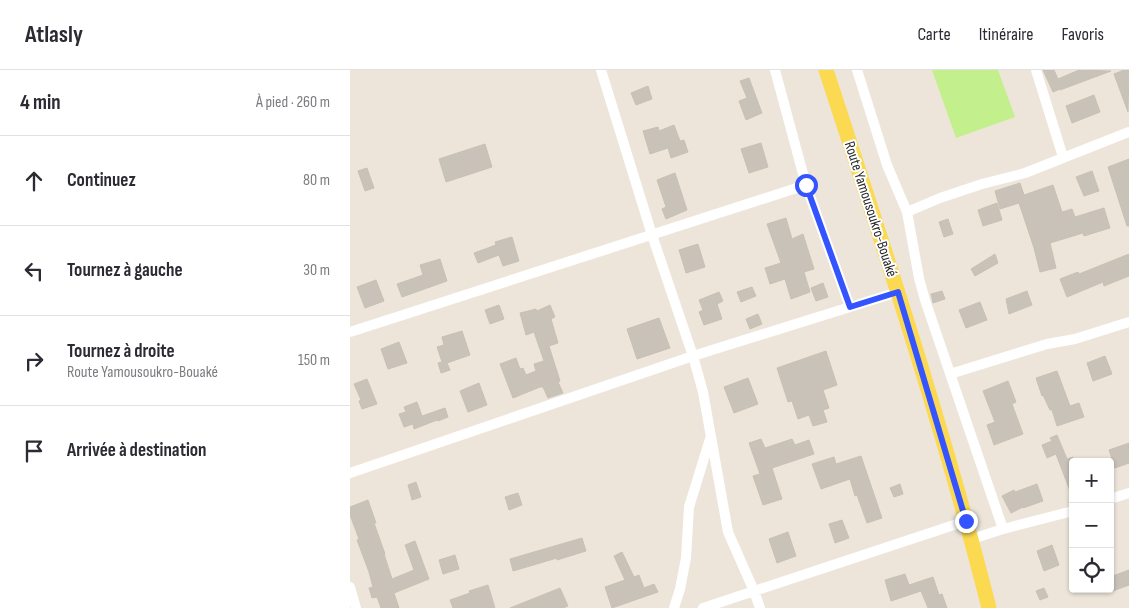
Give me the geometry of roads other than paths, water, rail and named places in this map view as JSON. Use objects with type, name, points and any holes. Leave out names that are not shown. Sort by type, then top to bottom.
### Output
[{"type":"main road","name":"Route Yamousoukro-Bouaké","points":[[826,70],[898,292],[972,539],[989,608]]},
{"type":"street","points":[[601,70],[652,235],[693,356],[702,392],[728,532],[760,608]]},
{"type":"street","points":[[775,70],[806,185],[850,307]]},
{"type":"street","points":[[858,70],[887,165],[907,212],[919,278],[1003,529]]},
{"type":"street","points":[[1036,70],[1064,157]]},
{"type":"street","points":[[907,212],[940,198],[1025,172],[1129,132]]},
{"type":"street","points":[[350,332],[806,185]]},
{"type":"street","points":[[350,473],[693,356],[898,292]]},
{"type":"street","points":[[950,374],[1047,344],[1075,339],[1129,322]]},
{"type":"street","points":[[674,608],[680,590],[686,558],[689,507],[711,438]]},
{"type":"street","points":[[1114,498],[1129,493]]},
{"type":"street","points":[[972,539],[1069,512]]},
{"type":"street","points":[[703,608],[966,521]]},
{"type":"street","points":[[350,587],[356,608]]}]
